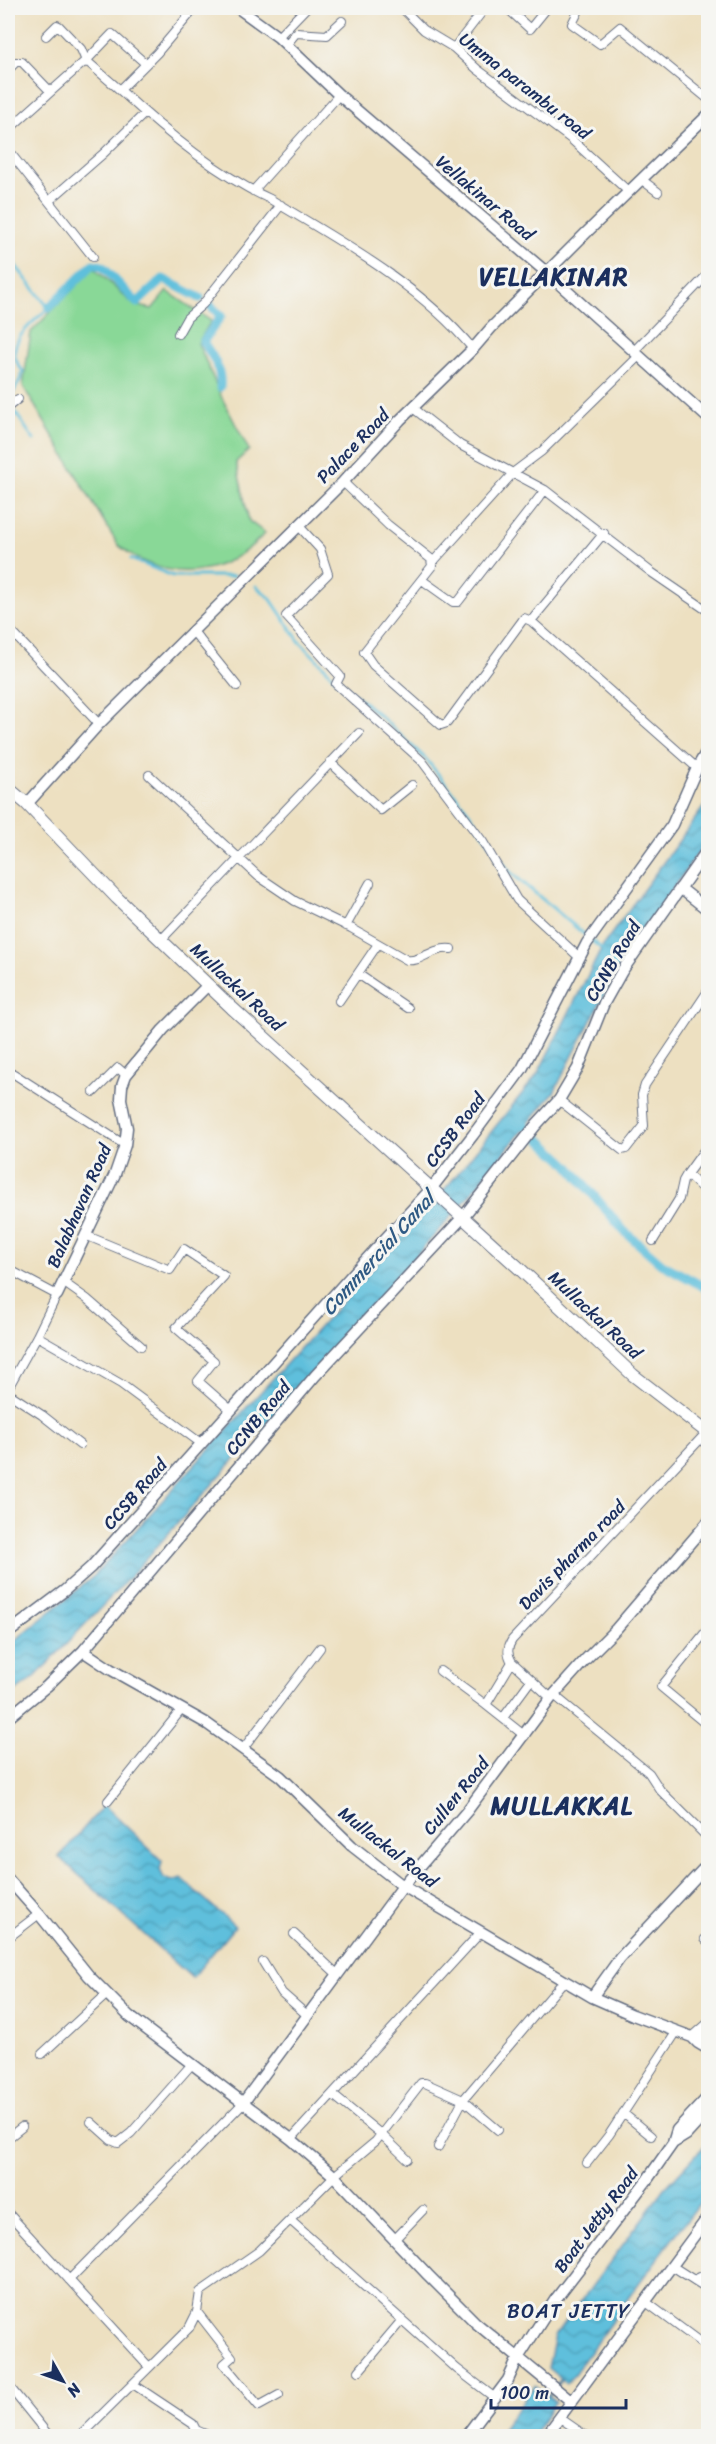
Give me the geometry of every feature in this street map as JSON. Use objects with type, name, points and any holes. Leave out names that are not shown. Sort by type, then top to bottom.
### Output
[{"type":"main road","name":"Vellakinar Road","points":[[238,8],[282,41],[339,95],[546,272],[708,418]]},
{"type":"main road","name":"Palace Road","points":[[27,804],[99,724],[344,482],[413,408],[473,349],[491,327],[708,115]]},
{"type":"main road","name":"CCSB Road","points":[[8,1633],[64,1591],[91,1567],[433,1190],[522,1069],[579,957],[672,825],[697,768],[708,749]]},
{"type":"main road","name":"Mullackal Road","points":[[8,788],[27,804],[117,898],[207,986],[633,1375],[708,1433]]},
{"type":"main road","name":"CCNB Road","points":[[8,1718],[47,1686],[83,1651],[315,1376],[461,1216],[559,1100],[578,1068],[604,1003],[622,971],[708,849]]},
{"type":"main road","points":[[680,888],[708,910]]},
{"type":"main road","points":[[126,1075],[163,1030],[207,986]]},
{"type":"main road","name":"Balabhavan Road","points":[[57,1295],[115,1174],[127,1128],[121,1099],[126,1075]]},
{"type":"main road","name":"Cullen Road","points":[[243,2103],[403,1886],[467,1810],[553,1697],[708,1522]]},
{"type":"main road","name":"Mullackal Road","points":[[83,1651],[110,1669],[182,1709],[280,1776],[352,1846],[403,1886],[563,1982],[592,1997],[692,2037],[708,2049]]},
{"type":"main road","points":[[592,1997],[620,1958],[708,1864]]},
{"type":"main road","points":[[8,1879],[88,1976],[129,2016],[291,2139],[334,2176],[476,2322],[572,2402]]},
{"type":"main road","name":"Mullackal Road","points":[[692,2037],[702,2036],[708,2039]]},
{"type":"main road","points":[[673,2143],[677,2130],[708,2097]]},
{"type":"main road","points":[[673,2143],[686,2135],[708,2111]]},
{"type":"main road","name":"Boat Jetty Road","points":[[466,2436],[508,2380],[518,2358],[555,2300],[673,2143]]},
{"type":"main road","points":[[546,2436],[708,2217]]},
{"type":"street","points":[[120,90],[195,8]]},
{"type":"street","points":[[282,41],[306,8]]},
{"type":"street","name":"Umma parambu road","points":[[402,8],[423,30],[454,48],[477,69],[571,139],[628,192]]},
{"type":"street","points":[[454,48],[485,8]]},
{"type":"street","points":[[507,8],[530,29],[547,8]]},
{"type":"street","points":[[580,8],[572,24],[600,44],[620,27],[708,99]]},
{"type":"street","points":[[282,41],[296,33],[327,35],[342,21]]},
{"type":"street","points":[[46,36],[57,25],[59,26],[81,49],[86,62],[183,144],[253,191],[281,205],[405,284],[456,328],[473,349]]},
{"type":"street","points":[[8,130],[86,62],[112,33],[146,64]]},
{"type":"street","points":[[8,70],[16,62],[22,62],[50,91]]},
{"type":"street","points":[[253,191],[339,95]]},
{"type":"street","points":[[49,201],[145,113]]},
{"type":"street","points":[[8,150],[93,257]]},
{"type":"street","points":[[642,180],[658,192]]},
{"type":"street","points":[[178,334],[187,318],[203,304],[281,205]]},
{"type":"street","points":[[697,768],[531,621],[524,618],[447,723],[441,724],[374,665],[364,652],[422,580],[432,563],[514,472],[542,451],[637,353],[708,274]]},
{"type":"street","points":[[8,407],[18,399]]},
{"type":"street","points":[[413,408],[460,445],[545,490],[604,533],[651,572],[708,611]]},
{"type":"street","points":[[344,482],[388,525],[431,559],[432,563]]},
{"type":"street","points":[[422,580],[453,602],[458,602],[545,490]]},
{"type":"street","points":[[298,525],[320,549],[328,574],[286,616],[338,680],[422,761],[483,842],[517,900],[579,957]]},
{"type":"street","points":[[531,621],[604,533]]},
{"type":"street","points":[[8,628],[99,724]]},
{"type":"street","points":[[192,630],[237,686]]},
{"type":"street","points":[[161,940],[359,733]]},
{"type":"street","points":[[330,762],[381,810],[412,785]]},
{"type":"street","points":[[149,775],[258,876],[295,901],[411,961],[441,948],[451,949]]},
{"type":"street","points":[[346,926],[370,883]]},
{"type":"street","points":[[339,1001],[378,944]]},
{"type":"street","points":[[358,974],[408,1008]]},
{"type":"street","points":[[559,1100],[622,1150],[626,1149],[644,1126],[642,1095],[645,1085],[708,991]]},
{"type":"street","points":[[94,1092],[118,1068],[126,1075]]},
{"type":"street","points":[[8,1079],[11,1074],[14,1074],[124,1145]]},
{"type":"street","points":[[653,1240],[679,1199],[687,1174],[708,1145]]},
{"type":"street","points":[[687,1174],[708,1194]]},
{"type":"street","points":[[85,1234],[170,1270],[184,1249],[224,1276],[176,1328],[214,1361],[198,1381],[231,1410]]},
{"type":"street","points":[[8,1269],[57,1295]]},
{"type":"street","points":[[63,1282],[87,1299],[141,1346]]},
{"type":"street","name":"Balabhavan Road","points":[[8,1388],[57,1295]]},
{"type":"street","points":[[37,1336],[121,1384],[202,1444]]},
{"type":"street","points":[[8,1394],[42,1414],[80,1445]]},
{"type":"street","name":"Davis pharma road","points":[[512,1662],[508,1656],[508,1647],[512,1640],[708,1433]]},
{"type":"street","points":[[708,1629],[661,1687],[708,1726]]},
{"type":"street","points":[[243,1749],[320,1648]]},
{"type":"street","points":[[486,1705],[512,1662],[531,1680],[649,1773],[660,1790],[708,1838]]},
{"type":"street","points":[[440,1671],[525,1736]]},
{"type":"street","points":[[503,1718],[531,1680]]},
{"type":"street","points":[[108,1801],[182,1709]]},
{"type":"street","points":[[8,1938],[39,1914]]},
{"type":"street","points":[[291,2139],[333,2096],[481,1932]]},
{"type":"street","points":[[294,1934],[337,1974]]},
{"type":"street","points":[[263,1962],[282,1993],[307,2015]]},
{"type":"street","points":[[438,2147],[463,2100],[563,1982]]},
{"type":"street","points":[[42,2054],[107,1994]]},
{"type":"street","points":[[692,2037],[708,2023]]},
{"type":"street","points":[[587,2163],[677,2031]]},
{"type":"street","points":[[91,2122],[111,2140],[118,2143],[131,2133],[192,2064]]},
{"type":"street","points":[[80,2436],[189,2328],[203,2289],[259,2251],[334,2176],[382,2134],[421,2083],[463,2100],[498,2130]]},
{"type":"street","points":[[333,2096],[382,2134],[407,2160]]},
{"type":"street","points":[[69,2280],[243,2103]]},
{"type":"street","points":[[623,2112],[651,2136]]},
{"type":"street","points":[[8,2138],[22,2127]]},
{"type":"street","points":[[394,2240],[423,2210]]},
{"type":"street","points":[[8,2213],[149,2367]]},
{"type":"street","points":[[8,2226],[14,2220]]},
{"type":"street","points":[[290,2220],[457,2369],[495,2398]]},
{"type":"street","points":[[672,2266],[708,2289]]},
{"type":"street","points":[[694,2280],[708,2273]]},
{"type":"street","points":[[646,2302],[708,2348]]},
{"type":"street","points":[[196,2312],[232,2357],[224,2364],[259,2406],[279,2395]]},
{"type":"street","points":[[359,2371],[402,2320]]},
{"type":"street","points":[[133,2384],[193,2424],[194,2433],[210,2436]]},
{"type":"street","points":[[8,2385],[49,2436]]},
{"type":"street","points":[[560,2418],[586,2436]]},
{"type":"green space","points":[[94,268],[134,305],[152,309],[167,291],[211,321],[198,343],[221,396],[249,450],[236,462],[249,521],[265,533],[231,560],[194,571],[175,570],[155,566],[136,558],[118,545],[23,386],[31,332]]},
{"type":"water","points":[[708,801],[708,838],[617,970],[554,1092],[463,1203],[128,1579],[36,1676],[8,1697],[8,1646],[94,1576],[450,1183],[537,1075],[604,944]]},
{"type":"water","points":[[104,1805],[162,1861],[160,1870],[164,1878],[173,1881],[181,1878],[235,1926],[192,1978],[59,1857]]},
{"type":"water","points":[[708,2142],[708,2192],[567,2384],[562,2380],[549,2397],[555,2402],[533,2436],[497,2436],[534,2386],[548,2396],[561,2379],[548,2368],[555,2336],[665,2188]]},
{"type":"waterway","points":[[8,256],[49,308],[26,328],[16,344],[17,362],[23,371],[9,403],[34,440]]},
{"type":"waterway","points":[[49,308],[93,264],[102,266],[137,303],[163,279],[200,298]]},
{"type":"waterway","points":[[210,305],[221,316],[203,342],[218,369],[220,387]]},
{"type":"waterway","points":[[131,559],[173,576],[234,576]]},
{"type":"waterway","points":[[256,586],[270,598],[299,641],[336,679],[425,758],[469,812],[509,871],[604,951]]},
{"type":"waterway","points":[[518,1119],[568,1165],[624,1231],[662,1264],[708,1289]]},
{"type":"district","name":"VELLAKINAR","points":[[554,277]]},
{"type":"district","name":"MULLAKKAL","points":[[562,1806]]},
{"type":"district","name":"BOAT JETTY","points":[[569,2311]]},
{"type":"water label","name":"Commercial Canal","points":[[378,1253]]}]
